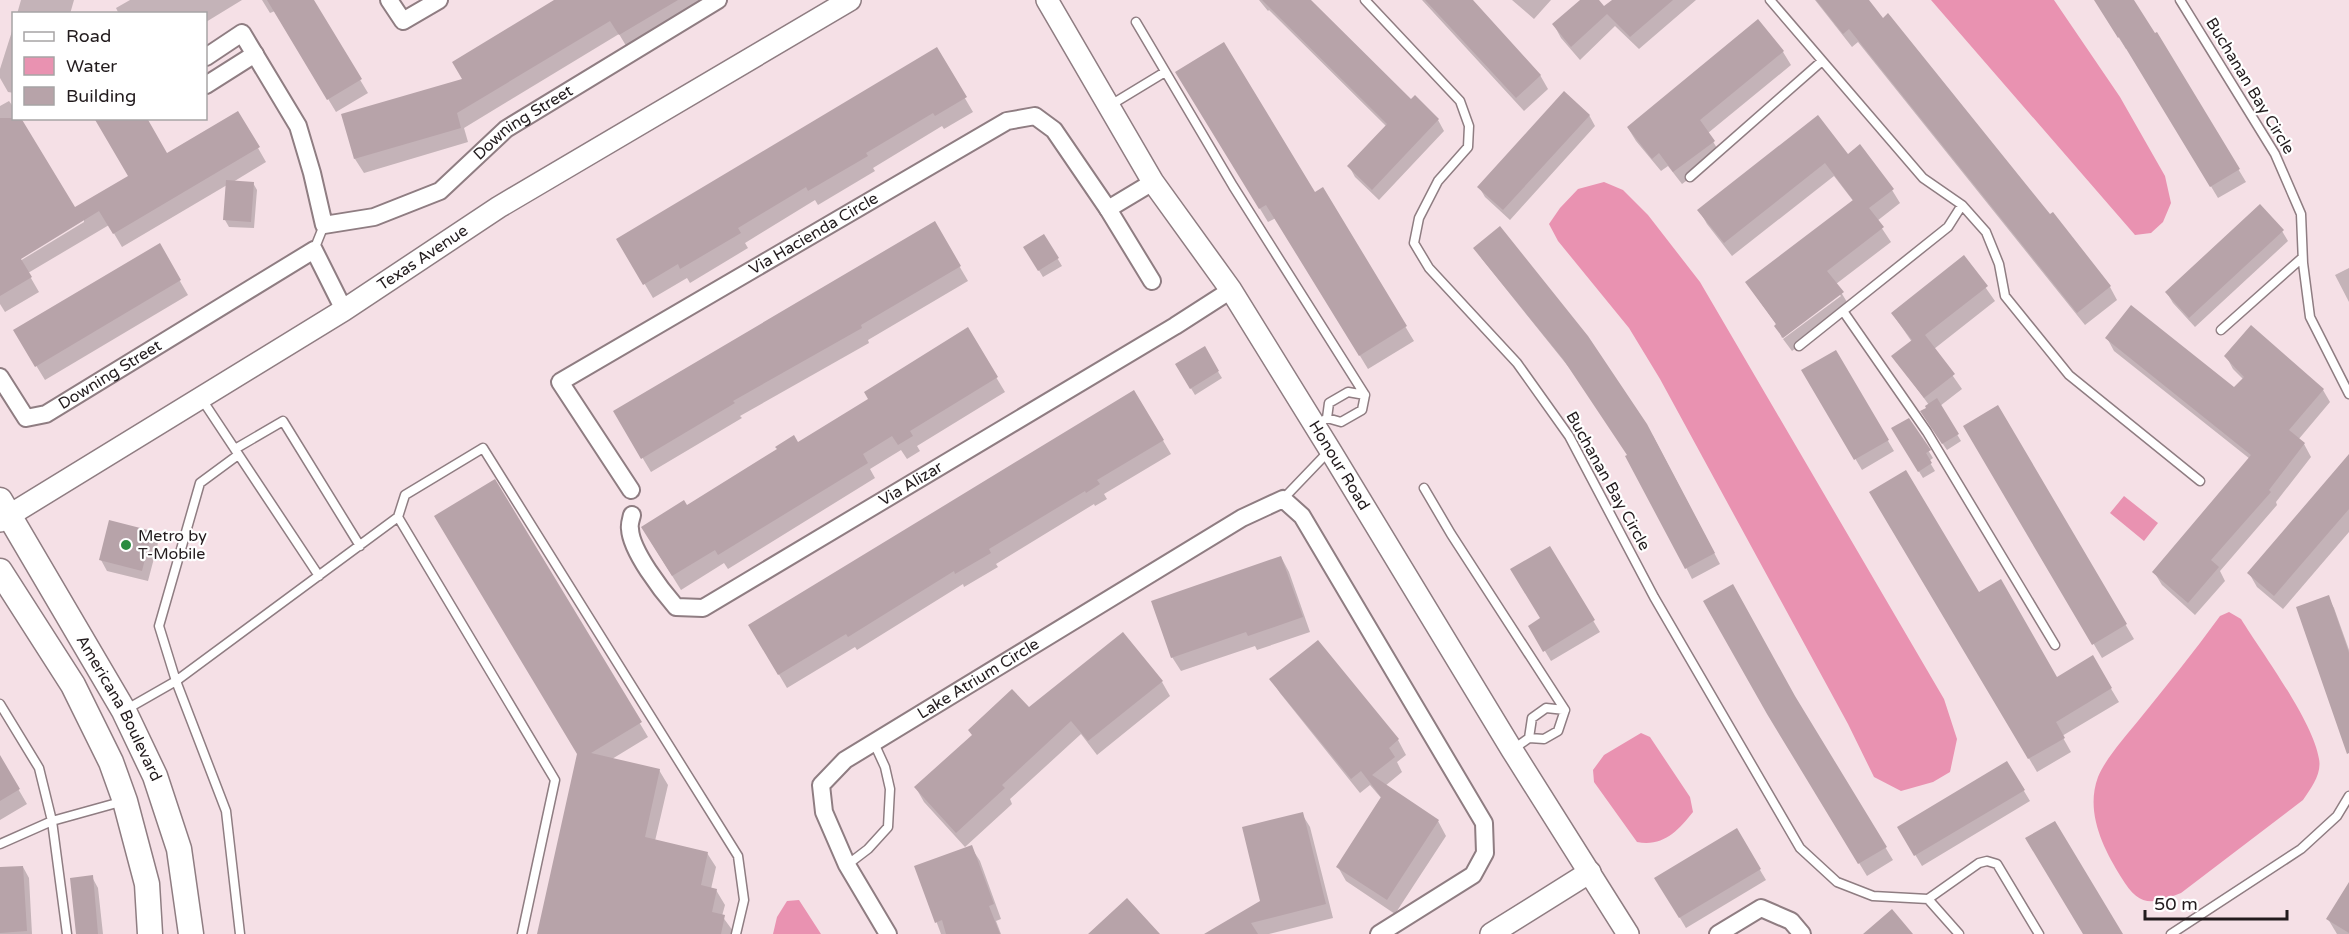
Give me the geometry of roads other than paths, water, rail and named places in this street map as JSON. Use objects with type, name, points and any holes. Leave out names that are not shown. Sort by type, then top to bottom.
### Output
[{"type":"main road","name":"Americana Boulevard","points":[[3,512],[124,711],[155,776],[179,849],[191,934]]},
{"type":"main road","name":"Americana Boulevard","points":[[0,571],[73,685],[111,762],[125,801],[147,884],[150,934]]},
{"type":"street","points":[[389,0],[403,21],[439,0]]},
{"type":"street","name":"Downing Street","points":[[324,225],[375,217],[440,191],[506,129],[718,0]]},
{"type":"street","name":"Texas Avenue","points":[[3,512],[201,398],[344,310],[499,207],[850,0]]},
{"type":"street","name":"Honour Road","points":[[1047,0],[1153,182],[1321,422],[1330,450],[1512,750],[1629,934]]},
{"type":"street","points":[[207,56],[242,33],[298,126],[324,225]]},
{"type":"street","points":[[207,84],[255,54]]},
{"type":"street","name":"Via Hacienda Circle","points":[[631,490],[560,382],[1007,122],[1035,116],[1054,130],[1108,209]]},
{"type":"street","points":[[1152,281],[1108,209],[1153,182]]},
{"type":"street","points":[[314,250],[344,310]]},
{"type":"street","name":"Downing Street","points":[[0,377],[26,418],[46,414],[314,250]]},
{"type":"street","name":"Via Alizar","points":[[632,515],[630,530],[658,586],[676,607],[703,608],[1154,338],[1230,290]]},
{"type":"street","points":[[1283,499],[1302,516],[1484,824],[1485,854],[1473,875],[1379,934]]},
{"type":"street","name":"Lake Atrium Circle","points":[[888,934],[847,865],[824,812],[821,785],[845,760],[1232,524],[1283,499]]},
{"type":"street","points":[[1491,934],[1590,872]]},
{"type":"street","points":[[1718,934],[1761,908],[1791,921],[1802,934]]},
{"type":"lane","name":"Buchanan Bay Circle","points":[[1365,0],[1460,101],[1469,126],[1468,147],[1438,182],[1419,218],[1414,243],[1429,268],[1517,363],[1569,436],[1654,597],[1800,848],[1837,882],[1873,896],[1928,899]]},
{"type":"lane","points":[[1770,0],[1923,178],[1962,205],[1986,232],[1999,264],[2005,296],[2069,375],[2200,482]]},
{"type":"lane","name":"Buchanan Bay Circle","points":[[2180,0],[2276,154],[2301,214],[2302,258],[2310,317],[2349,394]]},
{"type":"lane","points":[[1136,22],[1233,186],[1365,395],[1362,410],[1341,422],[1321,422],[1329,403],[1348,392],[1365,395]]},
{"type":"lane","points":[[1690,177],[1822,61]]},
{"type":"lane","points":[[1108,106],[1165,72]]},
{"type":"lane","points":[[1798,346],[1948,227],[1962,205]]},
{"type":"lane","points":[[314,250],[324,225]]},
{"type":"lane","points":[[2222,330],[2302,258]]},
{"type":"lane","points":[[1843,311],[1927,432],[2055,645]]},
{"type":"lane","points":[[201,398],[319,576]]},
{"type":"lane","points":[[240,934],[226,811],[177,681],[159,626],[200,483],[237,452],[283,421],[360,546]]},
{"type":"lane","points":[[124,711],[177,681],[398,517],[405,495],[483,448],[738,856],[744,900],[736,934]]},
{"type":"lane","name":"Lake Atrium Circle","points":[[1283,499],[1330,450]]},
{"type":"lane","points":[[1424,488],[1451,534],[1565,710]]},
{"type":"lane","points":[[398,517],[555,780],[522,934]]},
{"type":"lane","points":[[0,704],[39,768],[52,821],[67,934]]},
{"type":"lane","points":[[1529,738],[1532,718],[1546,708],[1565,710]]},
{"type":"lane","points":[[1512,750],[1529,738],[1544,739],[1558,731],[1565,710]]},
{"type":"lane","points":[[847,865],[868,849],[888,826],[890,789],[885,766],[874,743]]},
{"type":"lane","points":[[2172,934],[2301,849],[2337,816],[2349,796]]},
{"type":"lane","points":[[0,844],[52,821],[125,801]]},
{"type":"lane","points":[[1959,934],[1928,899],[1979,863],[1987,861],[1997,864],[2039,934]]},
{"type":"water","points":[[1931,0],[2054,0],[2120,97],[2165,176],[2171,203],[2163,222],[2151,233],[2135,235]]},
{"type":"water","points":[[1604,182],[1623,190],[1648,215],[1700,282],[1944,699],[1957,739],[1950,772],[1933,782],[1901,791],[1874,777],[1848,724],[1660,379],[1629,328],[1558,241],[1549,224],[1560,208],[1578,189]]},
{"type":"water","points":[[2124,496],[2158,523],[2144,541],[2110,513]]},
{"type":"water","points":[[2229,612],[2241,619],[2297,707],[2315,743],[2319,770],[2303,800],[2181,893],[2162,900],[2146,901],[2134,894],[2128,887],[2102,842],[2094,803],[2098,777],[2116,748],[2220,616]]},
{"type":"water","points":[[1641,733],[1650,737],[1690,797],[1693,812],[1669,836],[1646,843],[1637,842],[1594,782],[1593,770],[1604,755]]},
{"type":"water","points":[[799,900],[821,934],[773,934],[777,917],[787,901]]},
{"type":"place","name":"Metro by T-Mobile","points":[[126,545]]}]
